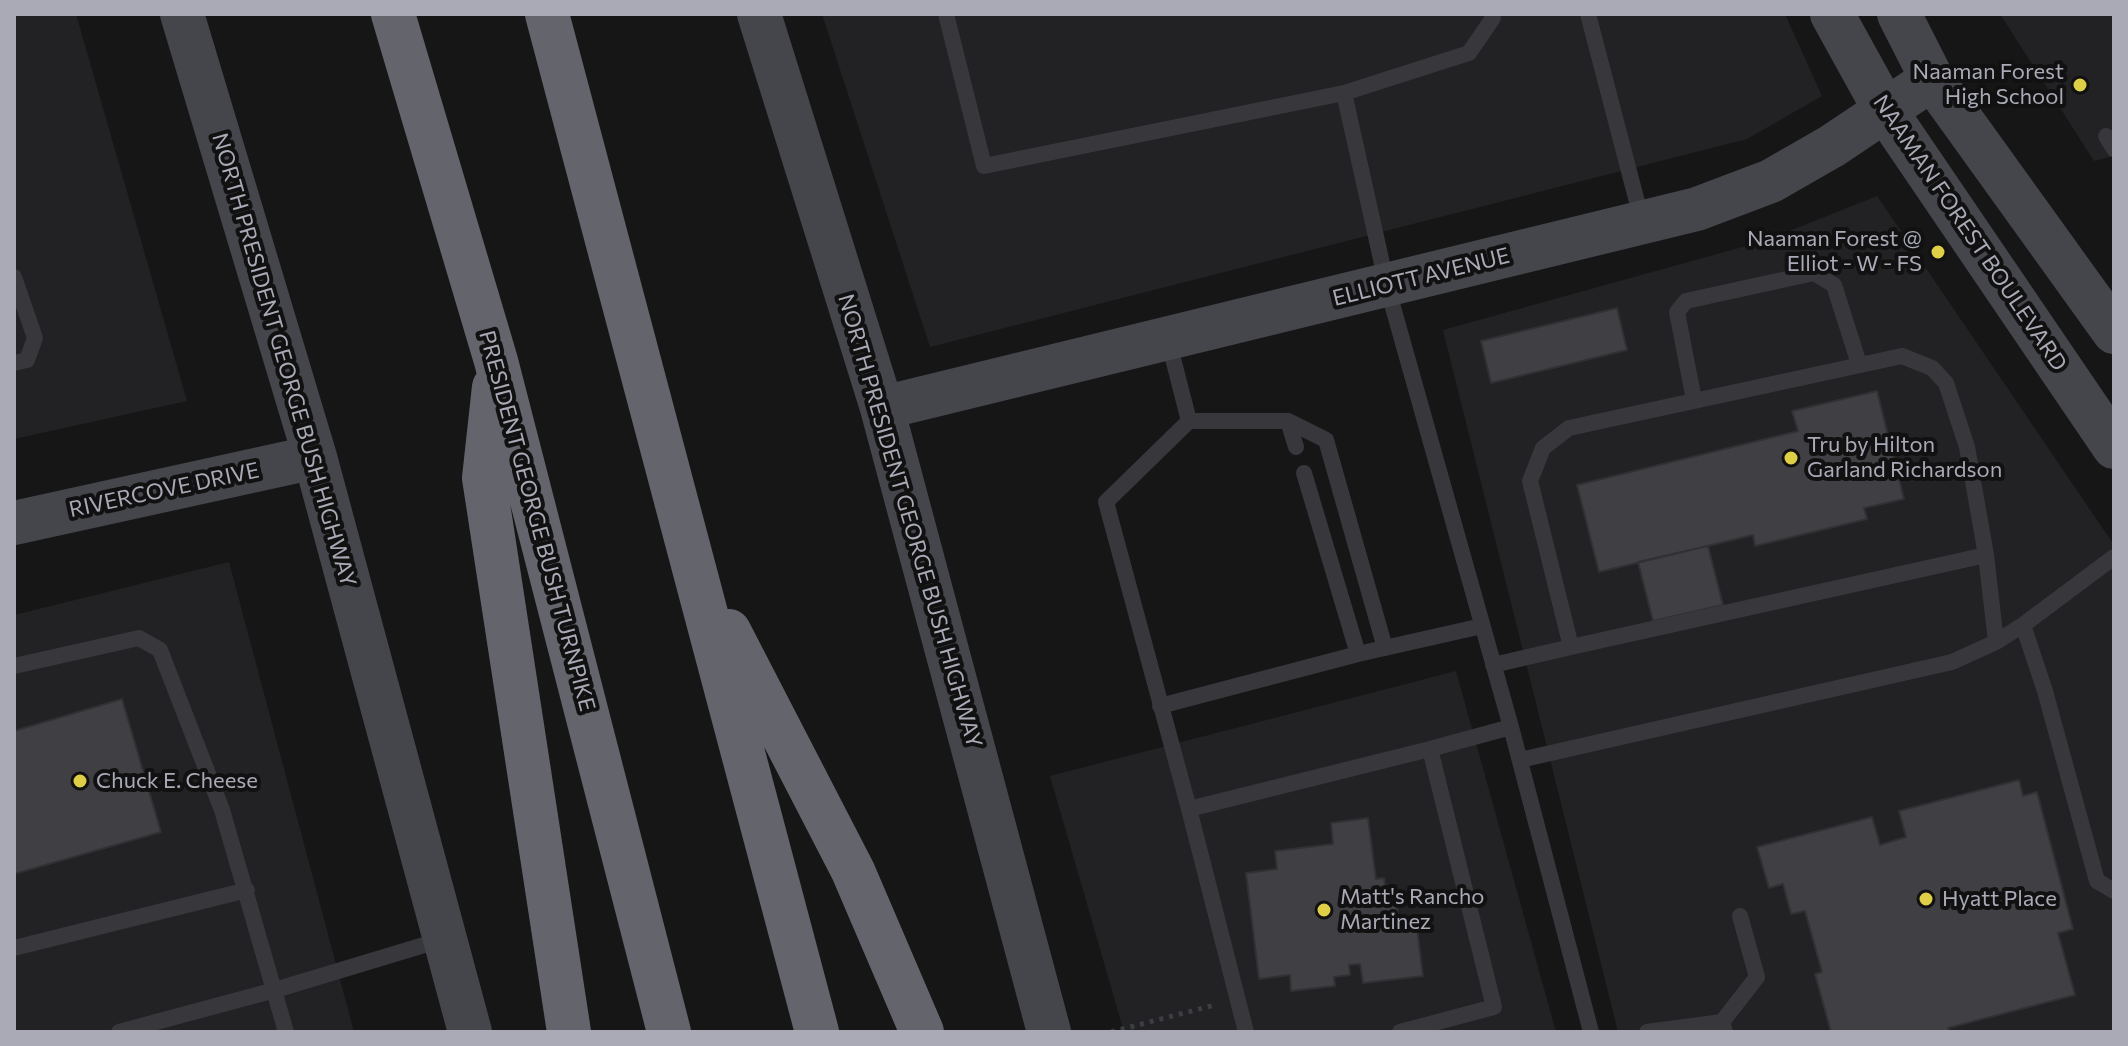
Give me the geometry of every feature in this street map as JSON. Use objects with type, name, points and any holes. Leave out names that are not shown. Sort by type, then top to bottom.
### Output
[{"type":"highway","name":"PRESIDENT GEORGE BUSH TURNPIKE","points":[[393,14],[496,361],[669,1032]]},
{"type":"highway","points":[[547,14],[817,1032]]},
{"type":"highway","points":[[496,361],[484,478],[569,1032]]},
{"type":"highway","points":[[692,558],[853,871],[922,1032]]},
{"type":"main road","name":"NORTH PRESIDENT GEORGE BUSH HIGHWAY","points":[[182,14],[315,457],[470,1032]]},
{"type":"main road","name":"NORTH PRESIDENT GEORGE BUSH HIGHWAY","points":[[759,14],[882,408],[1049,1032]]},
{"type":"main road","name":"NAAMAN FOREST BOULEVARD","points":[[1832,14],[1885,110],[2114,447]]},
{"type":"main road","points":[[1899,14],[1932,79],[2114,332]]},
{"type":"main road","name":"ELLIOTT AVENUE","points":[[882,408],[1697,209],[1771,181],[1832,146],[1932,79]]},
{"type":"main road","name":"RIVERCOVE DRIVE","points":[[14,523],[315,457]]},
{"type":"lane","points":[[946,14],[984,166],[1344,93],[1469,53],[1493,18],[1492,14]]},
{"type":"lane","points":[[1588,14],[1643,222]]},
{"type":"lane","points":[[1344,93],[1387,286],[1511,727],[1591,1032]]},
{"type":"lane","points":[[1694,400],[1677,312],[1686,301],[1814,273],[1834,285],[1859,364]]},
{"type":"lane","points":[[14,277],[35,338],[27,360],[14,363]]},
{"type":"lane","points":[[1168,339],[1189,421]]},
{"type":"lane","points":[[1571,647],[1530,481],[1543,448],[1569,428],[1902,356],[1932,368],[1946,383],[1967,447],[1986,555],[1996,642]]},
{"type":"lane","points":[[1246,1032],[1106,502],[1189,421],[1288,421],[1326,440],[1385,648]]},
{"type":"lane","points":[[1288,421],[1296,447]]},
{"type":"lane","points":[[1304,473],[1358,654]]},
{"type":"lane","points":[[1493,665],[1986,555]]},
{"type":"lane","points":[[1520,760],[1952,662],[1996,642],[2023,625],[2114,557]]},
{"type":"lane","points":[[2023,625],[2045,691],[2097,881],[2114,891]]},
{"type":"lane","points":[[1160,706],[1358,654],[1482,626]]},
{"type":"lane","points":[[14,666],[139,638],[160,650],[222,810],[286,1032]]},
{"type":"lane","points":[[1189,809],[1511,727]]},
{"type":"lane","points":[[1400,1032],[1494,1007],[1430,749]]},
{"type":"lane","points":[[14,948],[247,890]]},
{"type":"lane","points":[[1647,1032],[1723,1027],[1757,977],[1740,916]]},
{"type":"lane","points":[[119,1032],[275,990],[445,939]]},
{"type":"path","points":[[1111,1032],[1216,1004]]},
{"type":"shaded area","points":[[14,14],[76,14],[187,401],[14,439]]},
{"type":"shaded area","points":[[822,14],[1785,14],[1822,96],[1747,139],[930,347]]},
{"type":"shaded area","name":"Naaman Forest High School","points":[[2000,14],[2114,14],[2114,156],[2094,161]]},
{"type":"shaded area","points":[[1877,196],[2114,545],[2114,1032],[1618,1032],[1443,330],[1764,241]]},
{"type":"shaded area","points":[[229,562],[354,1032],[14,1032],[14,615]]},
{"type":"shaded area","points":[[1456,671],[1556,1032],[1124,1032],[1050,776]]},
{"type":"building","points":[[1617,308],[1627,350],[1491,383],[1481,341]]},
{"type":"building","name":"Tru by Hilton Garland Richardson","points":[[1877,391],[1904,499],[1864,508],[1867,519],[1755,546],[1753,535],[1599,572],[1577,485],[1798,431],[1792,411]]},
{"type":"building","points":[[1708,546],[1723,605],[1653,621],[1638,562]]},
{"type":"building","name":"Chuck E. Cheese","points":[[122,699],[161,832],[14,874],[14,731]]},
{"type":"building","name":"Hyatt Place","points":[[2019,780],[2023,796],[2037,792],[2073,929],[2058,933],[2075,995],[1948,1028],[1950,1032],[1831,1032],[1815,974],[1822,972],[1805,911],[1791,914],[1783,884],[1769,888],[1757,847],[1872,817],[1880,845],[1906,837],[1899,811]]},
{"type":"building","name":"Matt's Rancho Martinez","points":[[1368,818],[1376,879],[1384,878],[1386,892],[1395,891],[1400,930],[1417,928],[1423,976],[1363,983],[1360,964],[1349,965],[1350,975],[1334,977],[1335,986],[1291,991],[1290,975],[1259,979],[1246,873],[1277,869],[1275,851],[1333,844],[1331,823]]},
{"type":"place","name":"Naaman Forest High School","points":[[2080,85]]},
{"type":"place","name":"Naaman Forest @ Elliot - W - FS","points":[[1938,252]]},
{"type":"place","name":"Tru by Hilton Garland Richardson","points":[[1791,458]]},
{"type":"place","name":"Chuck E. Cheese","points":[[80,781]]},
{"type":"place","name":"Hyatt Place","points":[[1926,899]]},
{"type":"place","name":"Matt's Rancho Martinez","points":[[1324,910]]}]
